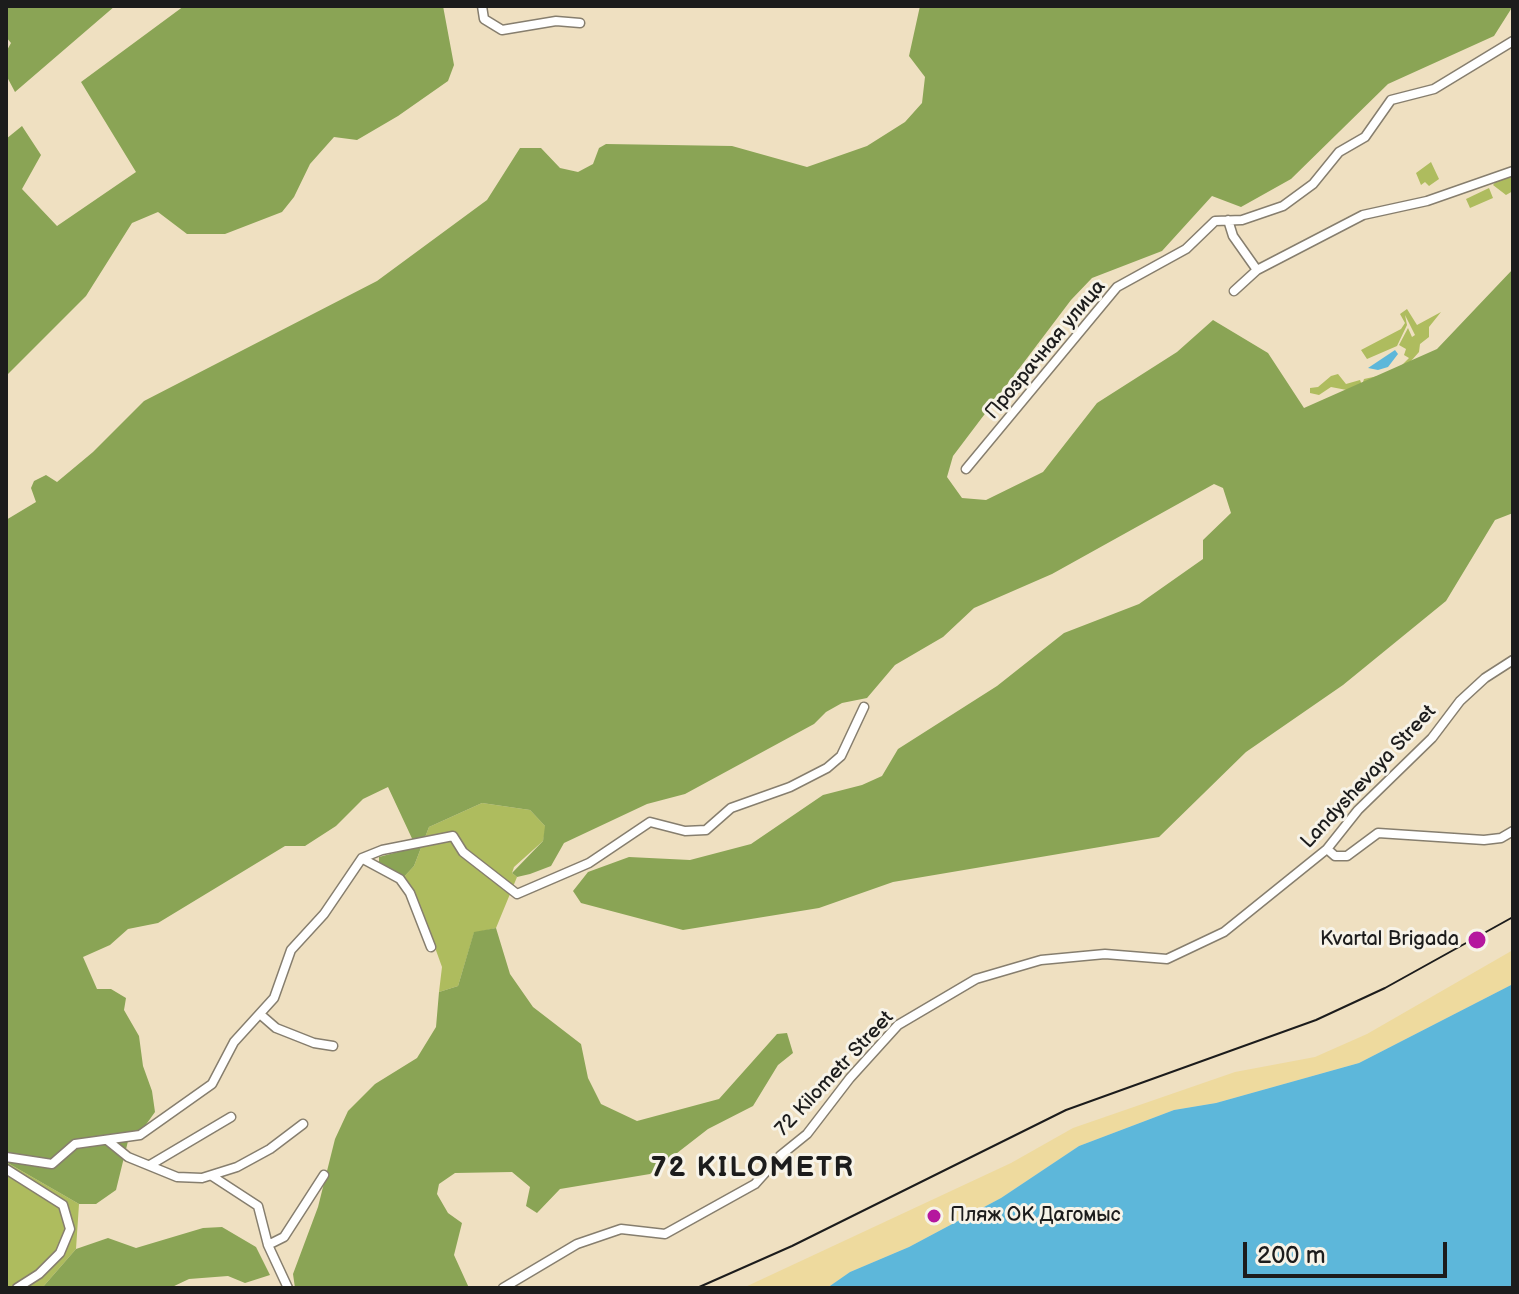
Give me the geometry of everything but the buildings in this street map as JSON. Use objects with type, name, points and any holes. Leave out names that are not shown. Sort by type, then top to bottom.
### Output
[{"type":"street","points":[[482,6],[484,19],[502,30],[556,21],[580,23]]},
{"type":"street","name":"Прозрачная улица","points":[[966,469],[1117,287],[1186,249],[1215,221],[1261,215],[1293,200],[1313,184],[1339,152],[1365,137],[1391,100],[1434,89],[1513,41]]},
{"type":"street","points":[[1234,291],[1257,270],[1363,215],[1427,201],[1513,171]]},
{"type":"street","points":[[1228,220],[1233,236],[1257,270]]},
{"type":"street","name":"Landyshevaya Street","points":[[940,997],[1007,968],[1105,954],[1167,959],[1224,932],[1327,849],[1358,810],[1432,738],[1460,701],[1485,678],[1513,660]]},
{"type":"street","points":[[6,1157],[52,1164],[75,1144],[140,1135],[201,1093],[219,1074],[234,1042],[274,998],[291,950],[324,914],[362,858],[382,850],[453,836],[463,852],[517,894],[577,869],[650,822],[685,831],[706,830],[731,808],[803,781],[841,756],[864,707]]},
{"type":"street","points":[[1327,849],[1335,856],[1347,856],[1378,833],[1484,840],[1501,838],[1513,831]]},
{"type":"street","points":[[362,858],[400,879],[410,893],[431,947]]},
{"type":"street","name":"72 Kilometr Street","points":[[503,1288],[577,1244],[621,1229],[665,1234],[755,1184],[781,1155],[807,1134],[850,1078],[898,1025],[940,997]]},
{"type":"street","points":[[261,1015],[276,1028],[314,1043],[333,1046]]},
{"type":"street","points":[[150,1165],[231,1117]]},
{"type":"street","points":[[107,1140],[128,1157],[177,1177],[212,1176],[270,1149],[303,1124]]},
{"type":"street","points":[[6,1169],[63,1205],[70,1229],[60,1253],[39,1274],[17,1288]]},
{"type":"street","points":[[268,1245],[284,1237],[324,1175]]},
{"type":"street","points":[[212,1176],[258,1206],[268,1245],[288,1288]]},
{"type":"green space","points":[[6,6],[115,6],[15,92],[6,75],[6,52],[11,43],[6,37]]},
{"type":"green space","points":[[184,6],[443,6],[454,65],[448,81],[398,116],[357,140],[334,137],[310,164],[294,197],[282,212],[225,234],[187,234],[158,212],[132,223],[86,296],[6,376],[6,139],[22,126],[41,155],[22,189],[57,226],[136,172],[81,82]]},
{"type":"green space","points":[[920,6],[1513,6],[1494,36],[1388,84],[1291,179],[1241,207],[1212,196],[1162,251],[1092,278],[1071,300],[953,456],[947,477],[962,498],[986,500],[1043,472],[1097,403],[1177,352],[1213,320],[1268,353],[1304,408],[1437,349],[1513,269],[1513,513],[1495,520],[1446,601],[1343,685],[1246,752],[1159,837],[893,882],[819,908],[683,930],[581,903],[573,891],[588,872],[629,857],[690,860],[751,844],[823,795],[862,785],[882,776],[898,749],[997,686],[1064,633],[1139,604],[1203,559],[1203,540],[1231,513],[1223,488],[1214,484],[1052,574],[974,608],[943,637],[895,665],[867,698],[842,703],[814,724],[685,794],[647,804],[564,843],[551,866],[530,874],[517,877],[512,873],[543,841],[545,826],[530,810],[482,803],[429,827],[414,866],[403,878],[379,863],[379,857],[416,847],[388,787],[363,799],[336,826],[305,846],[285,846],[158,923],[128,929],[110,945],[83,957],[97,989],[111,989],[126,998],[124,1010],[139,1036],[155,1112],[145,1126],[129,1137],[116,1190],[96,1204],[79,1204],[6,1162],[6,520],[36,502],[31,488],[34,481],[46,475],[57,482],[93,452],[144,401],[377,281],[487,200],[520,148],[541,148],[560,168],[578,172],[593,164],[599,148],[606,144],[732,146],[807,167],[867,146],[905,122],[922,103],[925,77],[909,56]]},
{"type":"green space","points":[[1431,162],[1439,179],[1429,186],[1425,182],[1421,185],[1416,173]]},
{"type":"green space","points":[[1513,175],[1513,191],[1506,195],[1493,185],[1497,180]]},
{"type":"green space","points":[[1489,188],[1493,198],[1470,208],[1466,199]]},
{"type":"green space","points":[[1407,309],[1417,325],[1441,312],[1429,327],[1429,337],[1420,344],[1419,352],[1396,378],[1352,391],[1331,387],[1319,395],[1310,393],[1310,388],[1318,387],[1331,376],[1338,374],[1346,384],[1360,380],[1362,385],[1364,379],[1387,374],[1400,367],[1409,358],[1404,355],[1406,349],[1399,345],[1408,328],[1412,337],[1415,335],[1405,315],[1407,325],[1397,346],[1367,359],[1361,350],[1401,329],[1405,323],[1400,314]]},
{"type":"green space","points":[[482,803],[530,810],[546,827],[543,841],[514,867],[512,873],[517,877],[496,928],[474,933],[458,986],[439,992],[442,967],[420,906],[403,878],[414,866],[429,827]]},
{"type":"green space","points":[[496,928],[510,974],[533,1007],[581,1044],[588,1078],[601,1104],[637,1121],[719,1099],[777,1034],[787,1033],[793,1053],[778,1065],[753,1106],[708,1129],[650,1174],[560,1189],[537,1213],[526,1206],[530,1187],[512,1172],[455,1173],[439,1184],[437,1194],[448,1213],[462,1223],[454,1255],[469,1288],[295,1288],[293,1274],[318,1207],[335,1139],[348,1111],[375,1084],[417,1058],[436,1027],[439,992],[458,986],[474,932]]},
{"type":"green space","points":[[6,1162],[79,1204],[76,1249],[42,1288],[6,1288]]},
{"type":"green space","points":[[222,1227],[256,1247],[270,1275],[245,1283],[228,1276],[189,1279],[170,1288],[42,1288],[76,1249],[108,1238],[136,1248],[203,1228]]},
{"type":"sand","points":[[1513,950],[1513,984],[1359,1063],[1216,1103],[1174,1110],[1079,1146],[1001,1198],[909,1247],[850,1272],[827,1288],[743,1288],[1011,1163],[1073,1128],[1235,1072],[1315,1057],[1367,1034]]},
{"type":"water","points":[[1395,350],[1398,354],[1388,367],[1378,370],[1368,368]]},
{"type":"water","points":[[1513,984],[1513,1288],[827,1288],[850,1272],[909,1247],[1001,1198],[1079,1146],[1174,1110],[1216,1103],[1359,1063]]},
{"type":"railway","points":[[697,1288],[792,1246],[1066,1110],[1316,1020],[1385,988],[1513,917]]},
{"type":"place","name":"Kvartal Brigada","points":[[1477,940]]},
{"type":"place","name":"Пляж ОК Дагомыс","points":[[934,1216]]},
{"type":"district","name":"72 KILOMETR","points":[[753,1169]]}]
